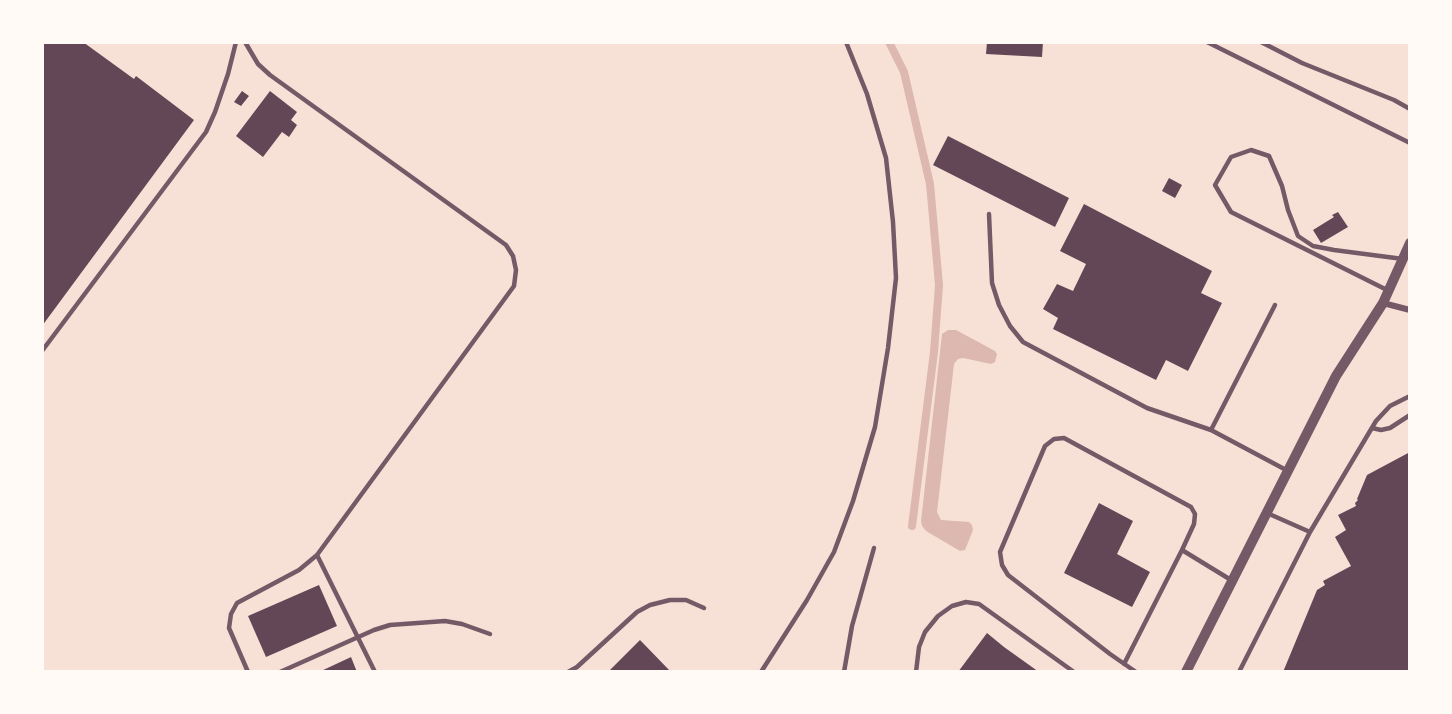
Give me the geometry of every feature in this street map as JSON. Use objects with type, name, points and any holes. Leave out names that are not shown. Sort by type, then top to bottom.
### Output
[{"type":"street","points":[[1186,672],[1336,376],[1383,303],[1410,243]]},
{"type":"street","points":[[1383,303],[1410,310]]},
{"type":"lane","points":[[42,351],[206,132],[222,93],[236,42]]},
{"type":"lane","points":[[245,42],[258,64],[270,75],[506,245],[513,256],[516,270],[514,286],[317,555],[299,570],[237,603],[231,614],[230,628],[249,672]]},
{"type":"lane","points":[[761,672],[807,600],[834,552],[875,427],[888,348],[896,278],[886,158],[867,94],[846,42]]},
{"type":"lane","points":[[1207,42],[1410,143]]},
{"type":"lane","points":[[1261,42],[1302,63],[1394,100],[1410,109]]},
{"type":"lane","points":[[1388,291],[1231,212],[1215,185],[1231,157],[1251,150],[1269,156],[1282,186],[1298,236],[1313,246],[1403,259]]},
{"type":"lane","points":[[990,214],[992,283],[999,305],[1010,326],[1023,342],[1147,408],[1211,430],[1288,471]]},
{"type":"lane","points":[[1211,430],[1275,305]]},
{"type":"lane","points":[[1239,672],[1311,532],[1376,421],[1390,406],[1410,396]]},
{"type":"lane","points":[[1372,428],[1381,430],[1390,428],[1410,415]]},
{"type":"lane","points":[[1124,664],[1182,550],[1194,524],[1195,514],[1191,507],[1064,438],[1054,439],[1045,446],[1000,552],[1002,564],[1008,575],[1124,664],[1136,672]]},
{"type":"lane","points":[[1267,513],[1311,532]]},
{"type":"lane","points":[[844,672],[852,626],[874,548]]},
{"type":"lane","points":[[1182,550],[1233,580]]},
{"type":"lane","points":[[317,555],[375,672]]},
{"type":"lane","points":[[568,672],[637,612],[650,605],[670,600],[686,600],[704,608]]},
{"type":"lane","points":[[916,672],[919,647],[926,632],[938,616],[952,606],[966,602],[979,604],[1074,672]]},
{"type":"lane","points":[[280,672],[390,625],[445,621],[462,624],[490,634]]},
{"type":"shaded area","points":[[948,330],[956,330],[997,354],[995,362],[991,364],[963,358],[958,359],[954,364],[937,512],[941,520],[969,522],[972,525],[973,530],[965,550],[960,551],[926,531],[921,521],[942,334]]},
{"type":"building","points":[[42,42],[83,42],[134,79],[136,76],[194,120],[42,326]]},
{"type":"building","points":[[987,42],[1043,42],[1042,57],[986,54]]},
{"type":"building","points":[[242,91],[249,96],[241,106],[234,102]]},
{"type":"building","points":[[270,91],[297,112],[291,120],[297,125],[289,137],[282,132],[263,157],[236,136]]},
{"type":"building","points":[[948,136],[1069,198],[1055,227],[933,165]]},
{"type":"building","points":[[1169,178],[1182,185],[1175,198],[1162,191]]},
{"type":"building","points":[[1084,204],[1212,271],[1201,293],[1222,303],[1188,371],[1166,360],[1156,380],[1053,329],[1058,318],[1043,309],[1057,284],[1073,291],[1086,264],[1060,251]]},
{"type":"building","points":[[1338,212],[1348,227],[1321,243],[1313,230]]},
{"type":"building","points":[[1410,452],[1410,672],[1283,672],[1317,590],[1325,585],[1323,581],[1351,566],[1335,537],[1346,530],[1338,515],[1356,506],[1355,503],[1367,475]]},
{"type":"building","points":[[1099,503],[1133,521],[1117,554],[1150,572],[1132,607],[1064,573]]},
{"type":"building","points":[[319,585],[337,626],[266,657],[248,616]]},
{"type":"building","points":[[987,633],[1004,647],[1039,672],[958,672]]},
{"type":"building","points":[[640,640],[671,672],[608,672]]},
{"type":"building","points":[[351,657],[357,672],[319,672]]},
{"type":"waterway","points":[[889,42],[904,72],[930,184],[939,285],[934,352],[912,526]]}]
